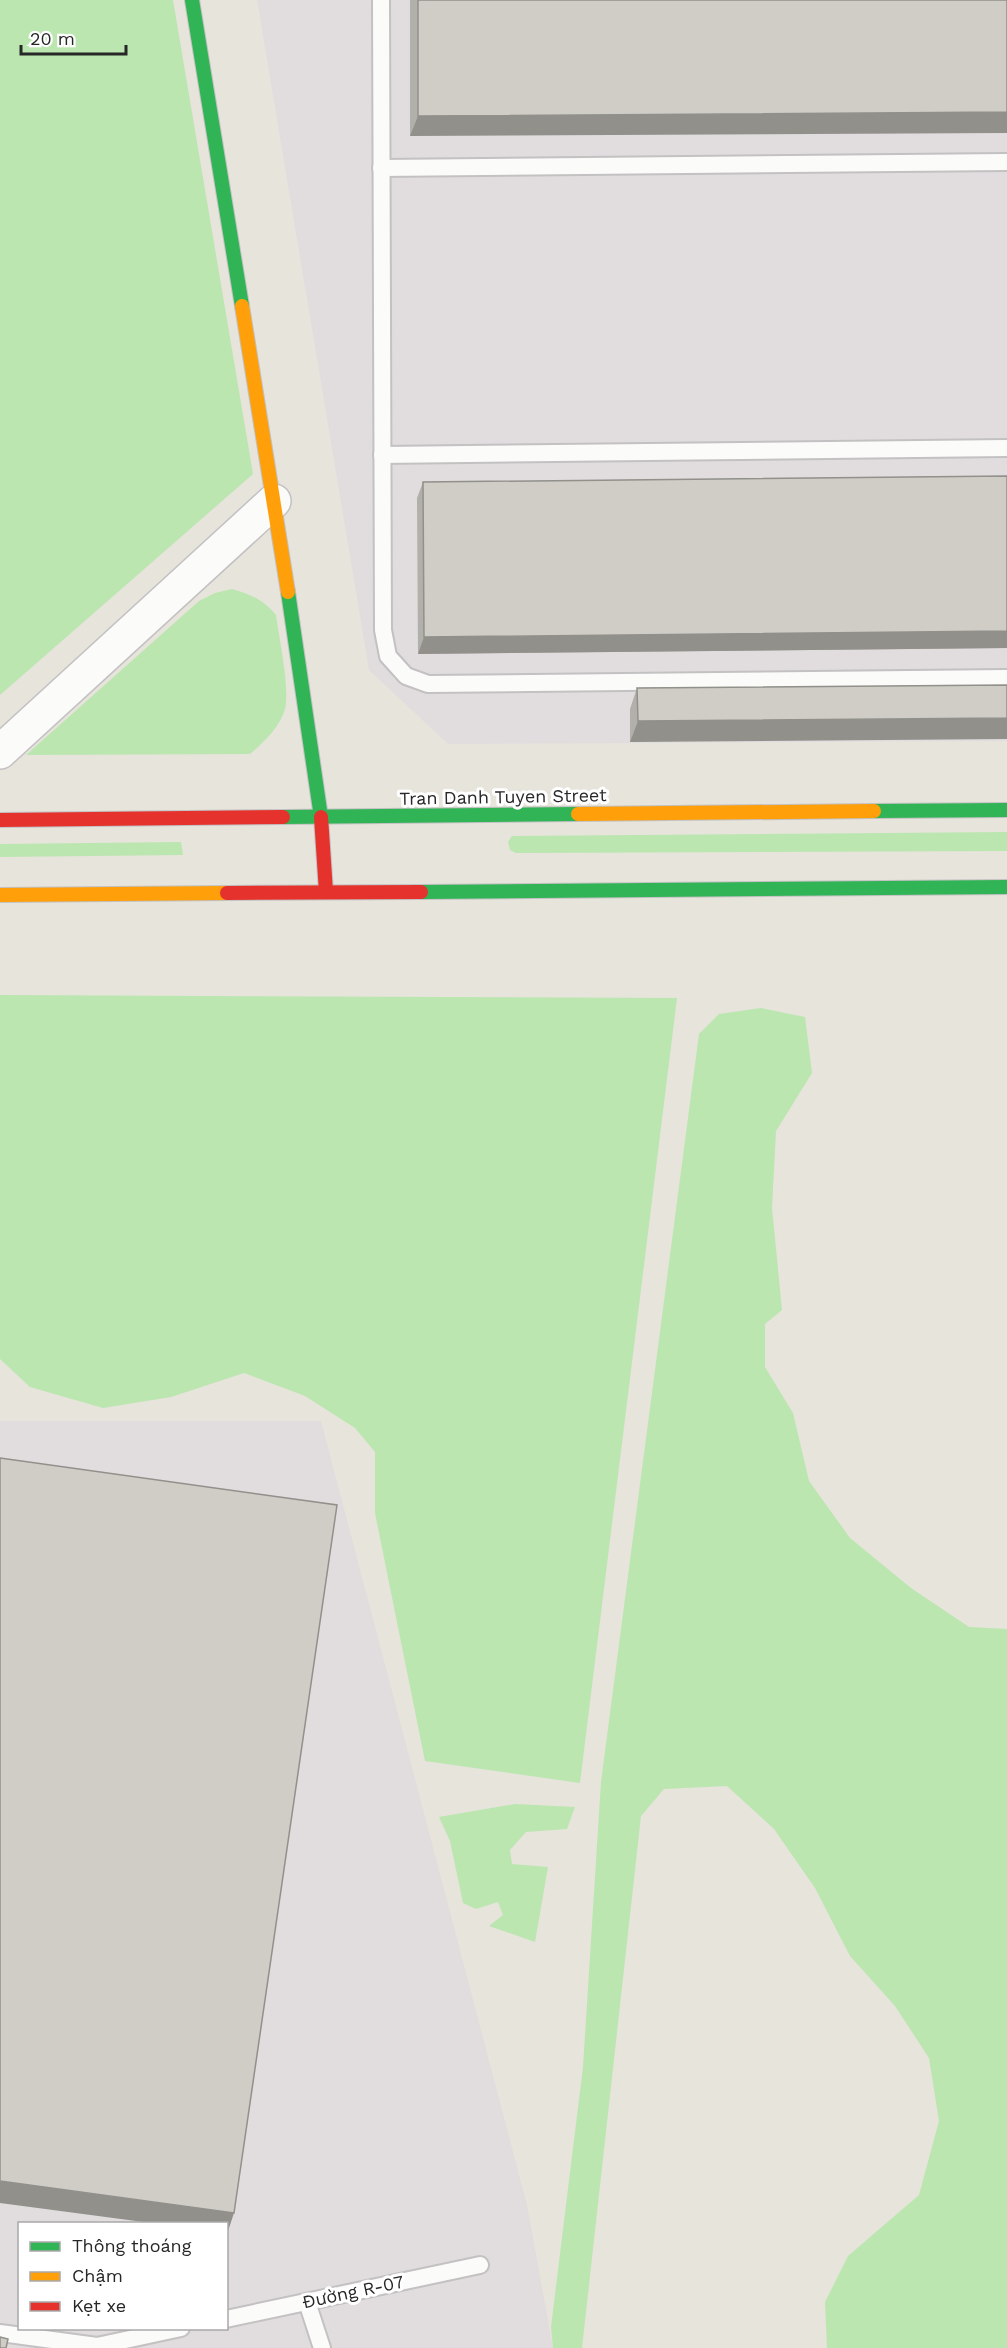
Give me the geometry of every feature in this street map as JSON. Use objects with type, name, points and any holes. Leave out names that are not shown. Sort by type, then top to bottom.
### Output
[{"type":"main road","points":[[192,0],[274,501],[321,817],[326,892]]},
{"type":"main road","name":"Tran Danh Tuyen Street","points":[[0,820],[1007,810]]},
{"type":"main road","points":[[0,895],[1007,887]]},
{"type":"street","points":[[0,752],[274,501]]},
{"type":"lane","points":[[381,0],[383,630],[388,656],[406,676],[428,684],[1007,678]]},
{"type":"lane","points":[[381,168],[1007,162]]},
{"type":"lane","points":[[382,455],[1007,448]]},
{"type":"lane","name":"Đường R-07","points":[[228,2319],[480,2265]]},
{"type":"lane","points":[[307,2302],[322,2348]]},
{"type":"lane","points":[[0,2333],[97,2347],[172,2330]]},
{"type":"shaded area","points":[[257,0],[1007,0],[1007,741],[448,744],[369,670]]},
{"type":"shaded area","points":[[0,1421],[321,1421],[527,2205],[553,2348],[0,2348]]},
{"type":"green space","points":[[0,0],[173,0],[253,474],[0,695]]},
{"type":"green space","points":[[232,589],[256,598],[276,615],[285,676],[286,700],[283,716],[271,734],[250,754],[26,755],[199,601],[215,593]]},
{"type":"green space","points":[[1007,832],[1007,851],[516,853],[510,850],[508,842],[512,836]]},
{"type":"green space","points":[[181,842],[183,855],[0,857],[0,844]]},
{"type":"green space","points":[[0,995],[677,998],[580,1783],[425,1761],[375,1513],[375,1452],[355,1428],[305,1396],[244,1373],[171,1397],[103,1408],[30,1387],[0,1359]]},
{"type":"green space","points":[[761,1008],[805,1017],[812,1073],[776,1131],[772,1208],[782,1310],[765,1324],[765,1367],[793,1413],[809,1481],[850,1538],[911,1588],[969,1627],[1007,1629],[1007,2348],[827,2348],[825,2302],[848,2256],[919,2195],[939,2121],[929,2058],[895,2006],[850,1956],[815,1888],[774,1829],[727,1786],[664,1789],[641,1816],[582,2348],[553,2348],[551,2327],[583,2067],[601,1782],[699,1034],[719,1014]]},
{"type":"green space","points":[[515,1804],[575,1807],[567,1829],[526,1832],[510,1850],[512,1864],[548,1867],[535,1942],[489,1926],[503,1915],[498,1902],[476,1909],[463,1903],[450,1841],[439,1817]]},
{"type":"building","points":[[418,0],[1007,0],[1007,112],[418,116]]},
{"type":"building","points":[[1007,476],[1007,631],[424,637],[423,482]]},
{"type":"building","points":[[1007,685],[1007,718],[638,721],[637,688]]},
{"type":"building","points":[[0,1458],[337,1505],[234,2213],[0,2181]]},
{"type":"building","points":[[0,2337],[8,2339],[6,2348],[0,2348]]},
{"type":"traffic: fast","points":[[192,0],[242,306]]},
{"type":"traffic: fast","points":[[288,592],[321,817]]},
{"type":"traffic: fast","points":[[874,811],[1007,810]]},
{"type":"traffic: fast","points":[[283,817],[578,814]]},
{"type":"traffic: fast","points":[[421,892],[1007,887]]},
{"type":"traffic: slow","points":[[242,306],[288,592]]},
{"type":"traffic: slow","points":[[578,814],[874,811]]},
{"type":"traffic: slow","points":[[0,895],[227,893]]},
{"type":"traffic: jam","points":[[0,820],[283,817]]},
{"type":"traffic: jam","points":[[321,817],[326,892]]},
{"type":"traffic: jam","points":[[227,893],[421,892]]}]
